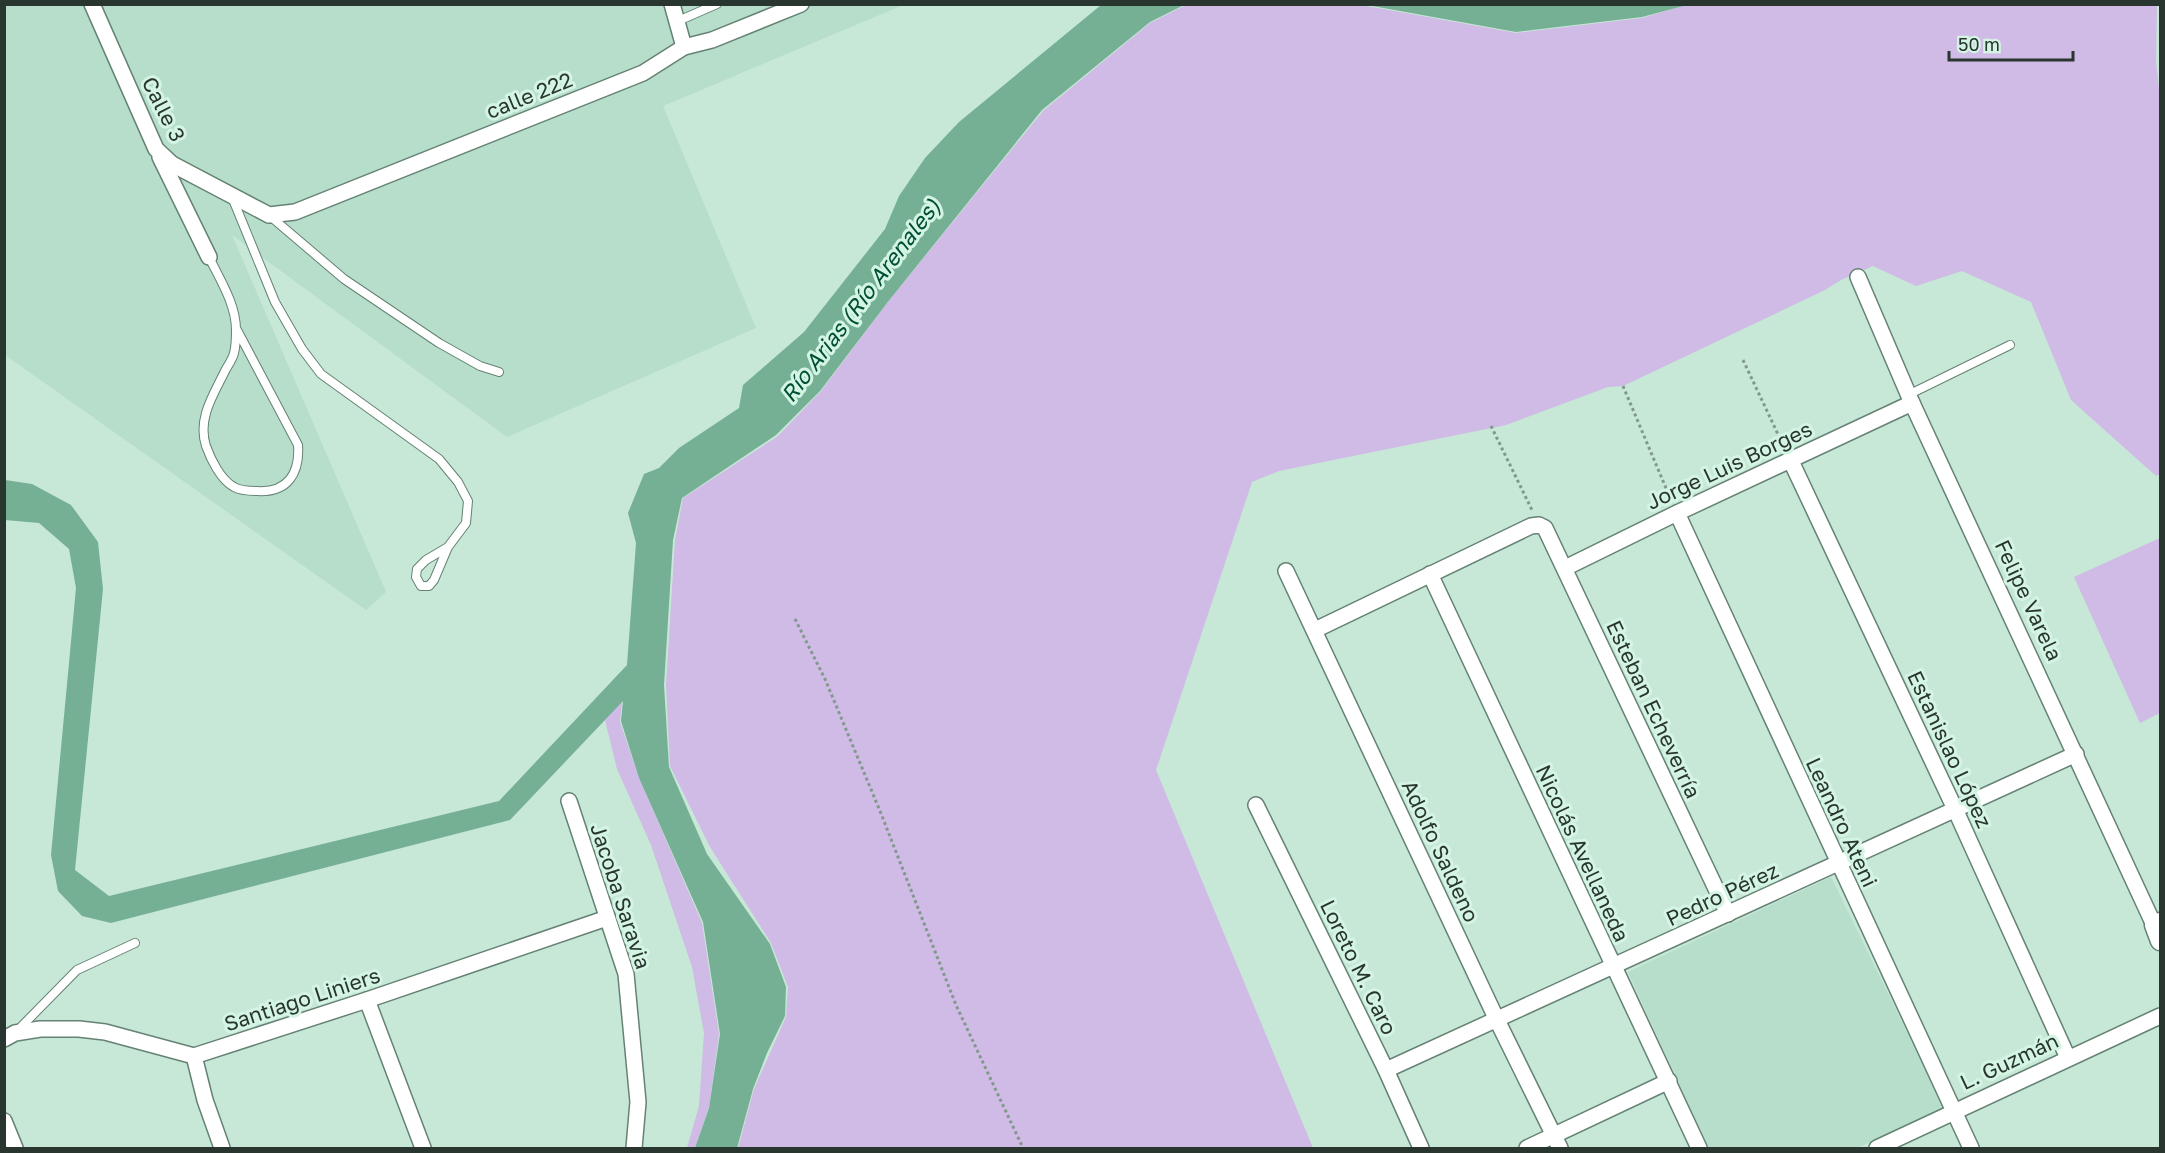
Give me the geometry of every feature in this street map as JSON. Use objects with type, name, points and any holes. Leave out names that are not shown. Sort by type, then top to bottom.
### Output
[{"type":"street","name":"Calle 3","points":[[92,4],[156,149],[172,164],[268,215]]},
{"type":"street","points":[[672,4],[684,47]]},
{"type":"street","name":"calle 222","points":[[268,215],[295,212],[643,73],[684,47],[712,40],[801,4]]},
{"type":"street","points":[[156,149],[209,257]]},
{"type":"street","name":"Felipe Varela","points":[[1858,277],[1910,399],[2158,929]]},
{"type":"street","name":"Jorge Luis Borges","points":[[1565,568],[1910,399]]},
{"type":"street","name":"Estanislao López","points":[[1790,459],[1955,809],[2068,1058]]},
{"type":"street","name":"Leandro Ateni","points":[[1677,513],[1971,1149]]},
{"type":"street","points":[[1315,630],[1531,526],[1539,525]]},
{"type":"street","name":"Esteban Echeverría","points":[[1539,525],[1545,528],[1565,568],[1728,914]]},
{"type":"street","name":"Adolfo Saldeno","points":[[1286,571],[1496,1018],[1557,1142]]},
{"type":"street","name":"Nicolás Avellaneda","points":[[1430,574],[1699,1149]]},
{"type":"street","name":"Pedro Pérez","points":[[1386,1070],[2076,754]]},
{"type":"street","name":"Jacoba Saravia","points":[[569,801],[626,974],[638,1102],[634,1149]]},
{"type":"street","name":"Loreto M. Caro","points":[[1256,805],[1386,1070],[1421,1149]]},
{"type":"street","name":"Santiago Liniers","points":[[194,1056],[368,1000],[607,918]]},
{"type":"street","points":[[368,1000],[423,1149]]},
{"type":"street","name":"L. Guzmán","points":[[1877,1149],[2160,1016]]},
{"type":"street","points":[[10,1036],[40,1029],[79,1029],[105,1032],[194,1056],[205,1100],[222,1149]]},
{"type":"street","points":[[1527,1149],[1557,1142],[1669,1081]]},
{"type":"street","points":[[4,1121],[15,1149]]},
{"type":"lane","points":[[678,21],[717,4]]},
{"type":"lane","points":[[231,195],[275,302],[302,349],[321,374],[439,459],[458,482],[468,501],[466,523],[448,547],[434,580],[429,586],[421,586],[416,577],[417,569],[426,560],[448,547]]},
{"type":"lane","points":[[268,215],[344,279],[439,343],[480,366],[499,372]]},
{"type":"lane","points":[[209,257],[232,307],[236,328],[234,354],[206,409],[202,428],[206,445],[212,461],[226,481],[235,488],[255,491],[275,490],[285,484],[294,474],[299,461],[298,445],[236,328]]},
{"type":"lane","points":[[1910,399],[2010,345]]},
{"type":"lane","points":[[10,1036],[77,970],[135,943]]},
{"type":"path","points":[[1743,360],[1790,459]]},
{"type":"path","points":[[1623,386],[1677,513]]},
{"type":"path","points":[[1491,426],[1539,525]]},
{"type":"path","points":[[795,619],[825,678],[956,1005],[1023,1149]]},
{"type":"shaded area","points":[[1689,4],[2157,5],[2156,62],[2160,98],[2160,474],[2156,476],[2071,400],[2031,302],[1962,271],[1916,286],[1873,266],[1623,386],[1608,387],[1506,425],[1279,471],[1252,482],[1156,770],[1313,1148],[738,1148],[754,1089],[786,1017],[788,987],[771,943],[710,847],[670,766],[666,685],[675,540],[683,498],[778,436],[821,391],[887,303],[1043,111],[1150,23],[1186,5],[1361,5],[1516,33],[1642,18]]},
{"type":"shaded area","points":[[5,5],[903,5],[663,106],[756,328],[507,437],[232,235],[386,592],[366,610],[5,355]]},
{"type":"shaded area","points":[[2160,538],[2160,713],[2140,723],[2074,577]]},
{"type":"shaded area","points":[[622,701],[620,722],[639,778],[702,923],[719,1034],[709,1107],[695,1148],[687,1148],[699,1106],[704,1033],[692,967],[651,845],[617,769],[605,720]]},
{"type":"shaded area","points":[[1831,877],[1944,1108],[1857,1148],[1708,1148],[1628,972]]},
{"type":"water","name":"Río Arias (Río Arenales)","points":[[1101,5],[1184,5],[1150,22],[1042,110],[887,303],[820,391],[776,435],[682,498],[673,540],[664,685],[669,767],[707,854],[770,944],[786,987],[785,1016],[753,1089],[737,1148],[695,1148],[709,1108],[720,1034],[703,922],[639,778],[621,721],[623,701],[510,820],[111,923],[82,916],[58,891],[51,855],[76,588],[69,549],[39,523],[5,520],[5,480],[32,484],[71,505],[98,542],[103,589],[75,870],[109,896],[499,801],[627,665],[636,543],[628,513],[644,474],[659,468],[679,448],[739,408],[743,385],[804,332],[885,229],[899,196],[925,158],[959,122]]},
{"type":"water","points":[[1367,5],[1687,5],[1642,17],[1516,32]]}]
